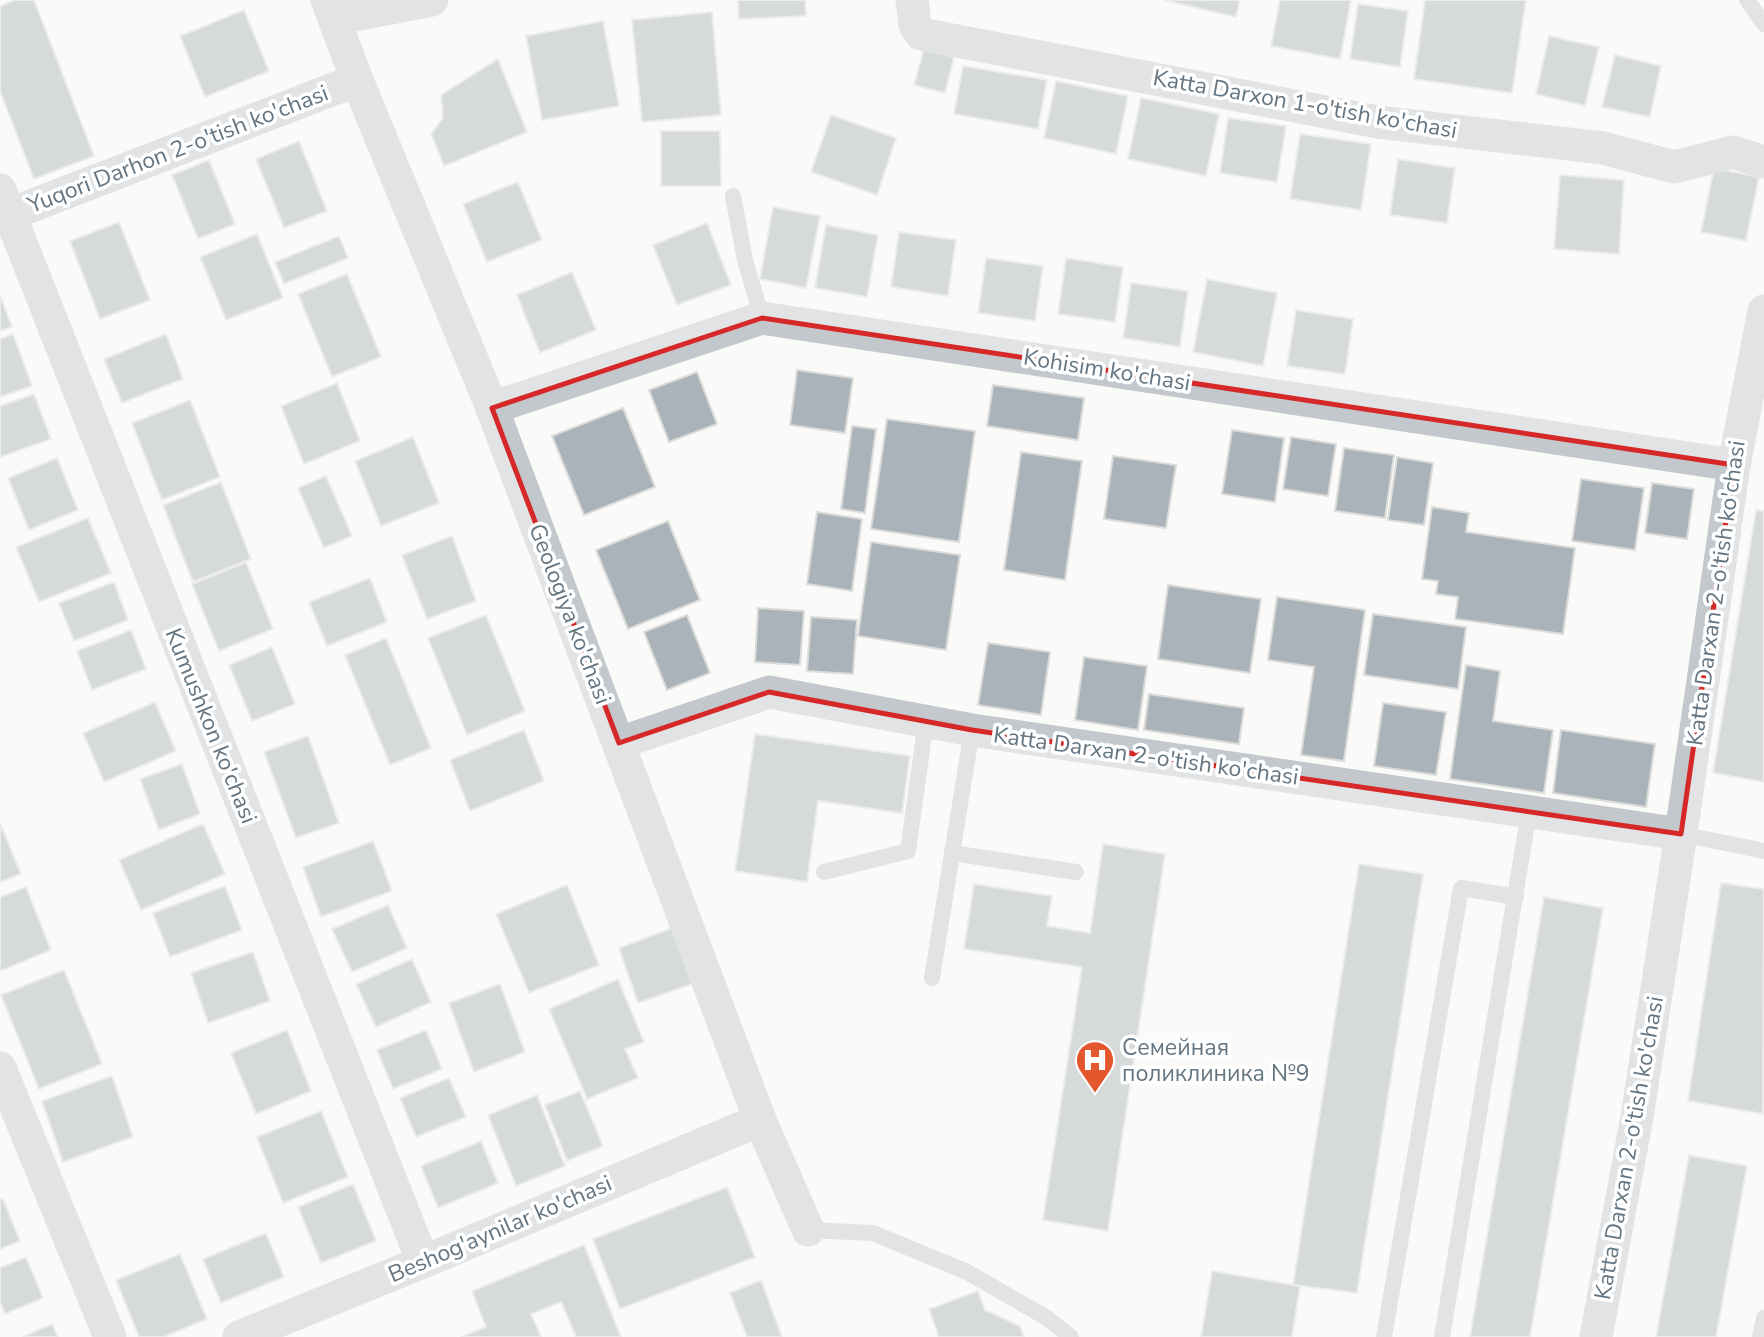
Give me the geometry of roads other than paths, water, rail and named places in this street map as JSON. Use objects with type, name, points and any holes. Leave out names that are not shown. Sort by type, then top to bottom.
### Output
[{"type":"street","points":[[330,10],[432,0]]},
{"type":"street","name":"Katta Darxon 1-o'tish ko'chasi","points":[[912,0],[915,25],[921,34],[1365,119],[1603,148],[1674,167],[1733,152],[1764,162]]},
{"type":"street","name":"Geologiya ko'chasi","points":[[330,10],[492,408],[760,1120],[808,1230]]},
{"type":"street","name":"Yuqori Darhon 2-o'tish ko'chasi","points":[[3,208],[357,80]]},
{"type":"street","name":"Kumushkon ko'chasi","points":[[3,208],[423,1262]]},
{"type":"street","name":"Katta Darxan 2-o'tish ko'chasi","points":[[1596,1337],[1637,1118],[1734,465],[1764,311]]},
{"type":"street","name":"Kohisim ko'chasi","points":[[492,408],[762,318],[1734,465]]},
{"type":"street","name":"Katta Darxan 2-o'tish ko'chasi","points":[[619,743],[769,692],[972,730],[1681,834]]},
{"type":"street","points":[[0,1068],[110,1337]]},
{"type":"street","name":"Beshog'aynilar ko'chasi","points":[[239,1337],[760,1120]]},
{"type":"lane","points":[[1747,0],[1764,24]]},
{"type":"lane","points":[[733,196],[745,260],[762,318]]},
{"type":"lane","points":[[824,872],[908,850],[926,721]]},
{"type":"lane","points":[[932,978],[972,730]]},
{"type":"lane","points":[[1442,1337],[1529,812]]},
{"type":"lane","points":[[1681,834],[1764,851]]},
{"type":"lane","points":[[952,853],[1076,872]]},
{"type":"lane","points":[[1384,1337],[1461,888],[1516,897]]},
{"type":"lane","points":[[808,1230],[873,1233],[956,1267],[1047,1318],[1071,1337]]},
{"type":"lane","points":[[1760,1337],[1764,1318]]},
{"type":"place","name":"Семейная поликлиника №9","points":[[1095,1094]]}]
